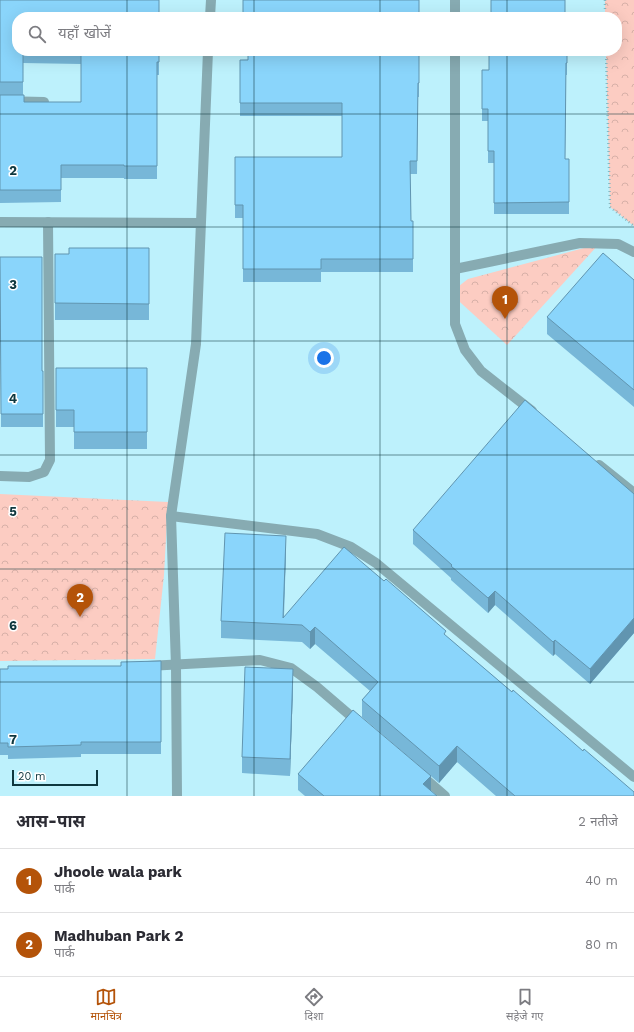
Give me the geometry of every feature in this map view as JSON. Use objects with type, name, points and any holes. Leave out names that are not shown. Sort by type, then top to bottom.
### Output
[{"type":"street","points":[[210,12],[211,0]]},
{"type":"street","points":[[455,0],[455,12]]},
{"type":"street","points":[[176,796],[176,666],[171,516],[196,344],[208,56]]},
{"type":"street","points":[[455,56],[455,324],[465,350],[481,371],[542,419]]},
{"type":"street","points":[[0,101],[44,102]]},
{"type":"street","points":[[0,222],[200,223]]},
{"type":"street","points":[[0,476],[29,477],[44,472],[50,460],[48,222]]},
{"type":"street","points":[[455,269],[580,243],[618,244],[634,252]]},
{"type":"street","points":[[591,458],[634,492]]},
{"type":"street","points":[[171,516],[317,534],[351,547],[376,563],[634,777]]},
{"type":"street","points":[[138,667],[260,660],[291,668],[317,686],[370,731]]},
{"type":"street","points":[[416,771],[445,796]]},
{"type":"path","points":[[605,0],[605,12]]},
{"type":"path","points":[[606,56],[610,206],[634,226]]},
{"type":"green space","points":[[605,0],[634,0],[634,226],[610,207],[606,56],[622,56],[622,12],[605,12]]},
{"type":"green space","points":[[599,244],[507,345],[450,293],[468,279]]},
{"type":"green space","points":[[0,494],[168,502],[164,575],[155,659],[0,661]]},
{"type":"building","points":[[0,0],[159,0],[159,12],[12,12],[12,56],[23,56],[23,82],[0,82]]},
{"type":"building","points":[[243,0],[419,0],[419,12],[243,12]]},
{"type":"building","points":[[491,0],[565,0],[565,12],[491,12]]},
{"type":"building","points":[[81,56],[159,56],[159,62],[157,62],[157,166],[61,165],[61,190],[0,190],[0,95],[24,95],[24,102],[81,102]]},
{"type":"building","points":[[248,56],[419,56],[417,161],[410,161],[413,259],[321,259],[321,269],[243,269],[243,205],[235,205],[235,157],[342,157],[342,103],[240,103],[240,60],[248,60]]},
{"type":"building","points":[[489,56],[567,56],[565,159],[569,159],[569,202],[494,203],[494,151],[488,151],[488,109],[482,109],[482,70],[489,70]]},
{"type":"building","points":[[69,248],[149,248],[149,304],[55,303],[55,254],[69,254]]},
{"type":"building","points":[[603,253],[634,280],[634,390],[547,317]]},
{"type":"building","points":[[0,257],[42,257],[43,414],[1,414]]},
{"type":"building","points":[[56,368],[147,368],[147,432],[74,432],[74,410],[56,410]]},
{"type":"building","points":[[525,400],[634,494],[634,618],[590,669],[555,640],[553,642],[495,591],[488,598],[413,530]]},
{"type":"building","points":[[225,533],[286,536],[283,618],[344,547],[384,581],[386,579],[446,631],[444,634],[512,692],[513,690],[583,751],[584,749],[634,792],[634,796],[515,796],[457,746],[439,766],[362,700],[378,682],[315,627],[310,632],[302,625],[221,621]]},
{"type":"building","points":[[161,661],[161,742],[81,742],[81,745],[8,747],[8,743],[0,743],[0,669],[8,669],[8,666],[121,666],[121,662]]},
{"type":"building","points":[[245,667],[293,669],[290,759],[242,757]]},
{"type":"building","points":[[353,710],[431,776],[423,784],[437,796],[324,796],[298,774]]},
{"type":"place","name":"Jhoole wala park","points":[[505,319]]},
{"type":"place","name":"Madhuban Park 2","points":[[80,617]]}]
